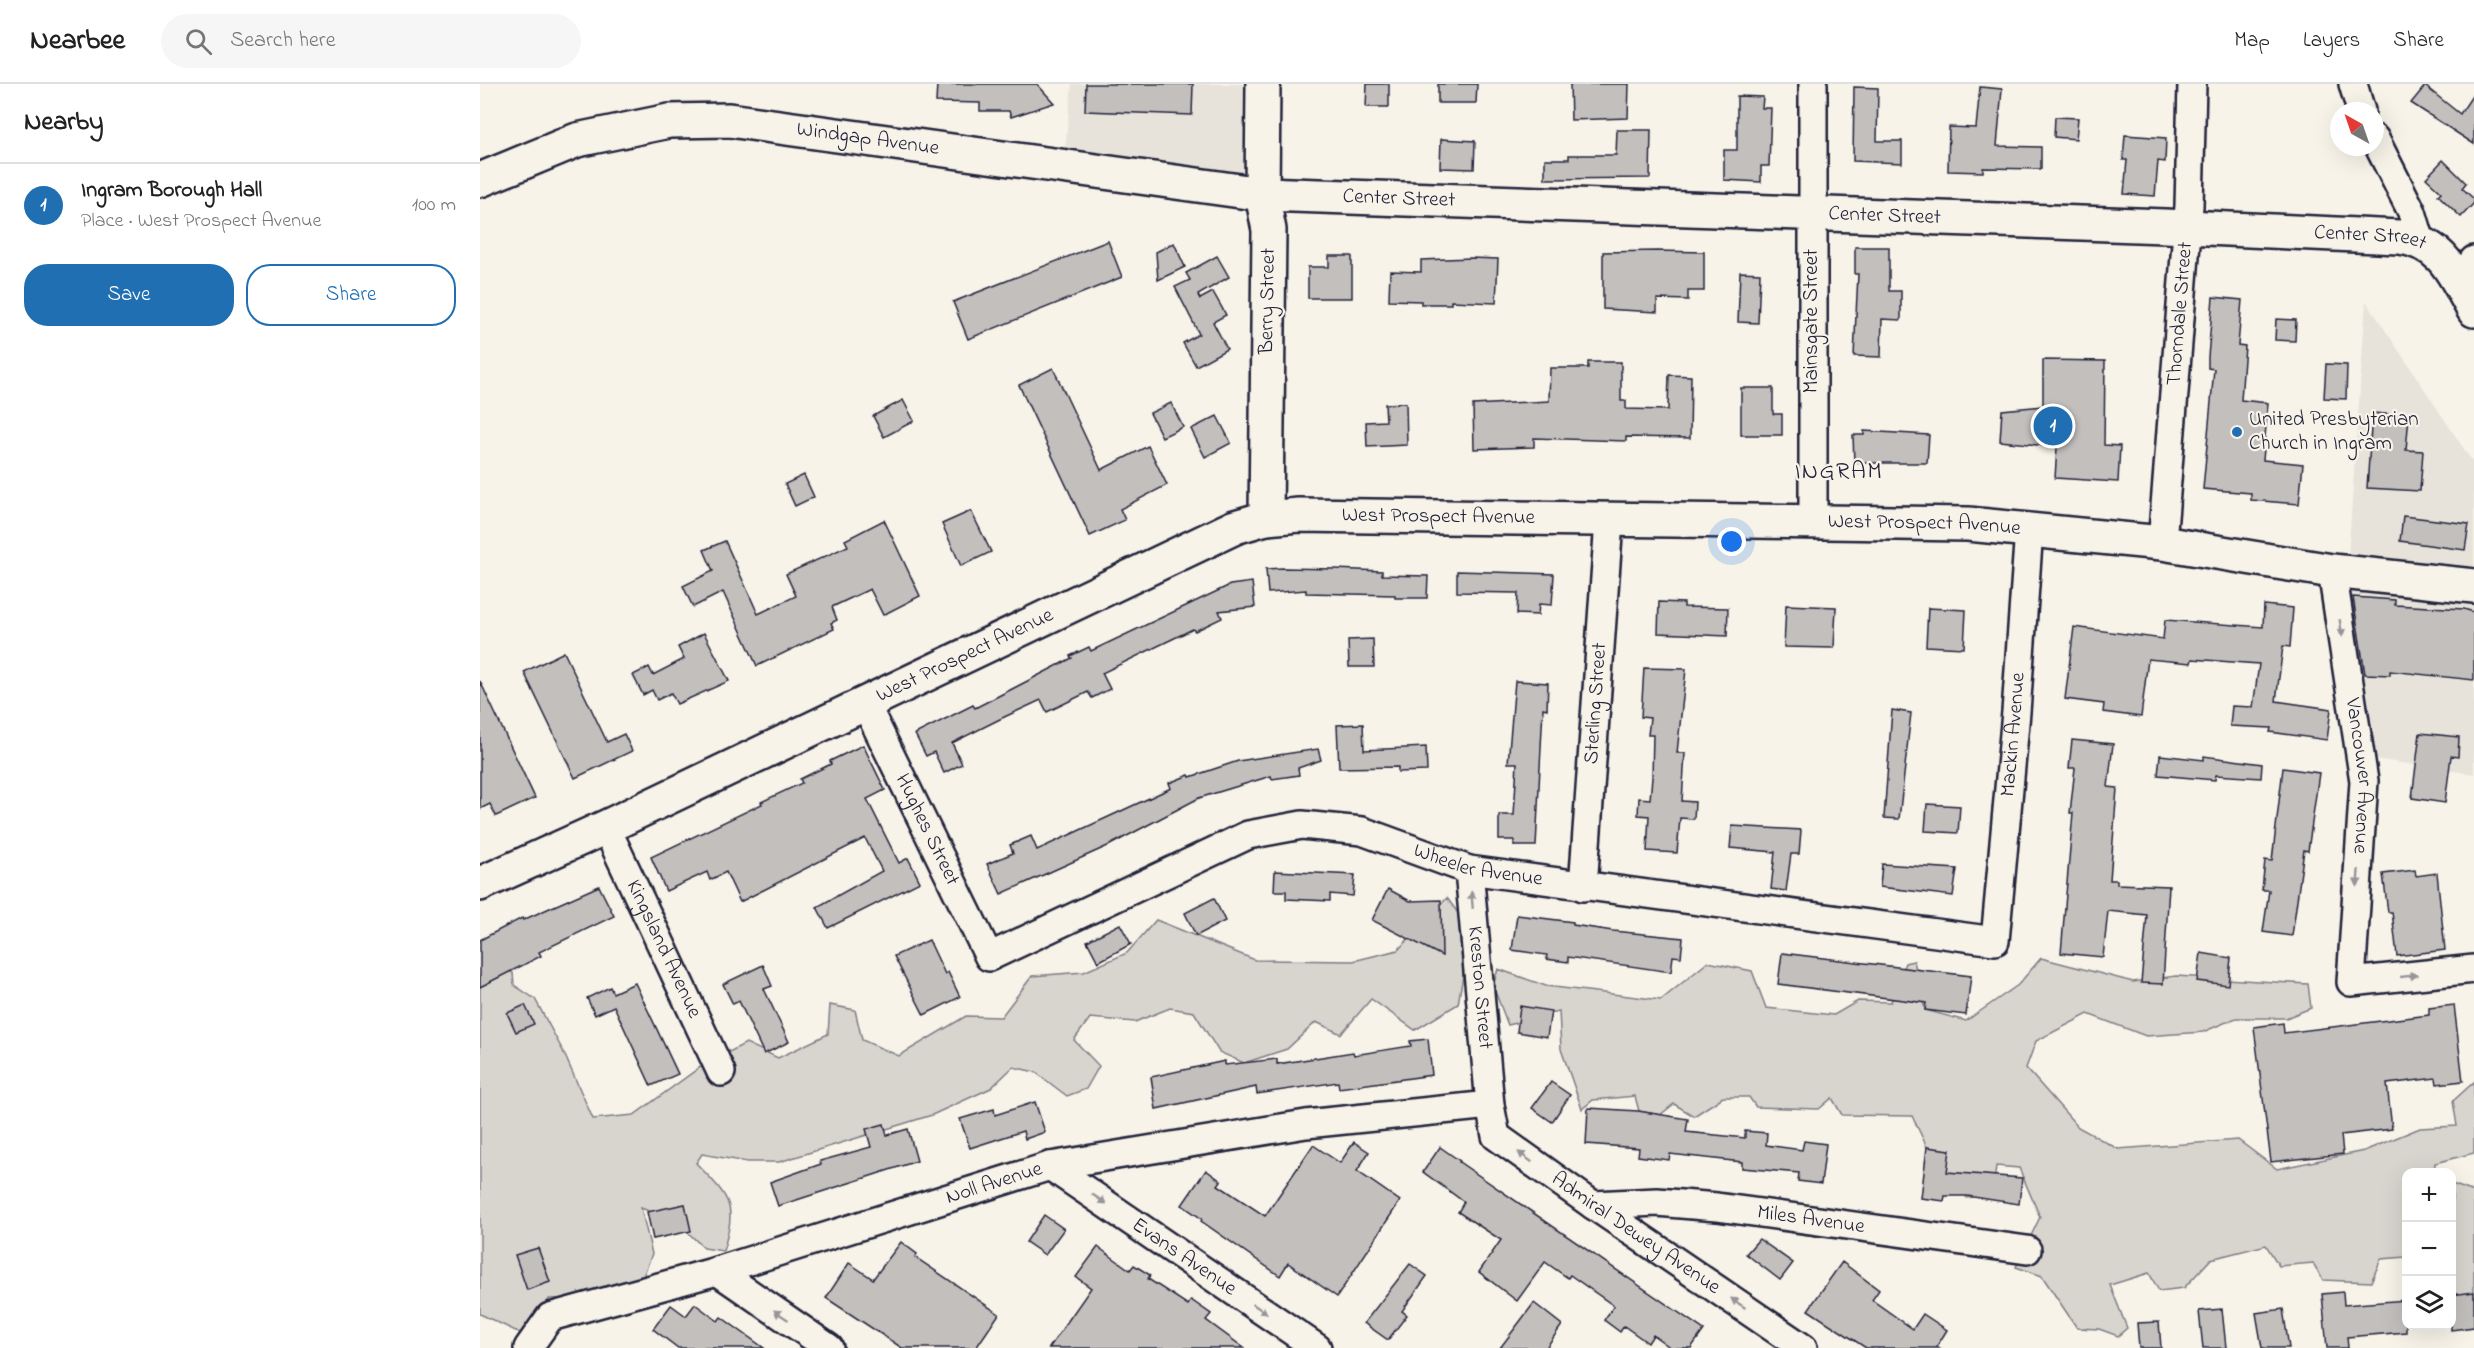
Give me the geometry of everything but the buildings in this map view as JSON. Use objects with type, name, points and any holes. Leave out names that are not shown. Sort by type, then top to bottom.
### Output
[{"type":"street","name":"Berry Street","points":[[1263,84],[1262,194],[1269,230],[1266,518]]},
{"type":"street","name":"Mainsgate Street","points":[[1813,84],[1813,523]]},
{"type":"street","name":"Thorndale Street","points":[[2162,543],[2187,227],[2192,84]]},
{"type":"street","points":[[2353,84],[2358,102]]},
{"type":"street","name":"Windgap Avenue","points":[[480,180],[578,140],[669,122],[729,120],[1262,194]]},
{"type":"street","points":[[2384,156],[2412,212],[2410,240]]},
{"type":"street","name":"Center Street","points":[[1262,194],[2287,231],[2410,240],[2441,256],[2469,284]]},
{"type":"street","name":"West Prospect Avenue","points":[[480,884],[606,827],[1235,527],[1266,518],[1299,515],[1610,521],[1968,524],[2162,543],[2332,571],[2474,586]]},
{"type":"street","name":"Sterling Street","points":[[1582,887],[1610,521]]},
{"type":"street","name":"Mackin Avenue","points":[[1995,941],[2016,711],[2029,529]]},
{"type":"street","name":"Vancouver Avenue","points":[[2332,571],[2364,781],[2351,982],[2474,969]]},
{"type":"street","name":"Hughes Street","points":[[865,703],[989,957]]},
{"type":"street","name":"Wheeler Avenue","points":[[989,957],[1248,835],[1302,825],[1362,831],[1469,870],[1995,941]]},
{"type":"street","name":"Kingsland Avenue","points":[[606,827],[721,1072]]},
{"type":"street","name":"Kreston Street","points":[[1469,870],[1490,1105]]},
{"type":"street","name":"Noll Avenue","points":[[528,1348],[550,1317],[717,1271],[1050,1166],[1306,1124],[1490,1105]]},
{"type":"street","name":"Admiral Dewey Avenue","points":[[1490,1105],[1496,1136],[1593,1205],[1770,1339],[1803,1348]]},
{"type":"street","name":"Evans Avenue","points":[[1050,1166],[1317,1348]]},
{"type":"street","name":"Miles Avenue","points":[[1593,1205],[1657,1202],[1717,1207],[2026,1250]]},
{"type":"street","points":[[717,1271],[829,1348]]},
{"type":"shaded area","points":[[1072,84],[1263,84],[1262,194],[1063,167]]},
{"type":"shaded area","points":[[2366,301],[2474,464],[2474,774],[2362,757],[2347,572]]},
{"type":"shaded area","points":[[1447,898],[1461,917],[1464,970],[1458,1004],[1415,1030],[1371,999],[1341,1034],[1316,1022],[1287,1049],[1244,1063],[1219,1052],[1194,1012],[1170,1008],[1135,1022],[1090,1018],[1074,1040],[1099,1066],[1086,1089],[1067,1096],[1035,1072],[1013,1067],[991,1088],[932,1115],[779,1162],[747,1162],[702,1154],[696,1163],[723,1193],[730,1211],[728,1235],[723,1251],[704,1248],[677,1222],[641,1208],[652,1254],[640,1284],[584,1298],[549,1299],[542,1314],[522,1334],[480,1314],[480,976],[501,966],[513,973],[514,985],[535,999],[563,1051],[593,1119],[634,1115],[699,1068],[746,1043],[778,1058],[828,1034],[830,1005],[855,1010],[862,1040],[899,1056],[966,1016],[1001,1017],[1032,976],[1084,972],[1127,953],[1156,920],[1255,960],[1353,961],[1398,950]]},
{"type":"shaded area","points":[[2041,958],[2133,982],[2176,976],[2308,984],[2311,1008],[2286,1018],[2236,1018],[2203,1032],[2146,1036],[2088,1014],[2036,1041],[2026,1068],[2078,1127],[2118,1149],[2238,1140],[2277,1169],[2364,1151],[2420,1128],[2457,1126],[2453,1101],[2474,1082],[2474,1153],[2435,1163],[2434,1168],[2402,1168],[2402,1257],[2381,1259],[2371,1282],[2323,1280],[2313,1263],[2279,1266],[2266,1245],[2211,1259],[2184,1288],[2159,1291],[2149,1273],[2110,1285],[2127,1328],[2118,1336],[2099,1329],[2077,1328],[2042,1276],[2016,1267],[2040,1217],[2019,1168],[1996,1166],[1993,1193],[1967,1198],[1927,1147],[1912,1116],[1842,1115],[1832,1098],[1819,1109],[1756,1107],[1749,1097],[1723,1097],[1694,1116],[1674,1104],[1660,1115],[1639,1111],[1635,1096],[1593,1100],[1582,1109],[1561,1049],[1559,1011],[1508,1025],[1493,986],[1498,969],[1546,986],[1661,1000],[1708,962],[1752,971],[1766,1008],[1834,1015],[1858,1001],[1891,1002],[1905,963],[1914,961],[1925,1010],[1966,1021],[2018,985]]},
{"type":"shaded area","points":[[2456,1185],[2474,1192],[2474,1299],[2456,1296]]},
{"type":"place","name":"Ingram Borough Hall","points":[[2053,426]]},
{"type":"place","name":"United Presbyterian Church in Ingram","points":[[2237,432]]},
{"type":"district","name":"INGRAM","points":[[1839,472]]}]
